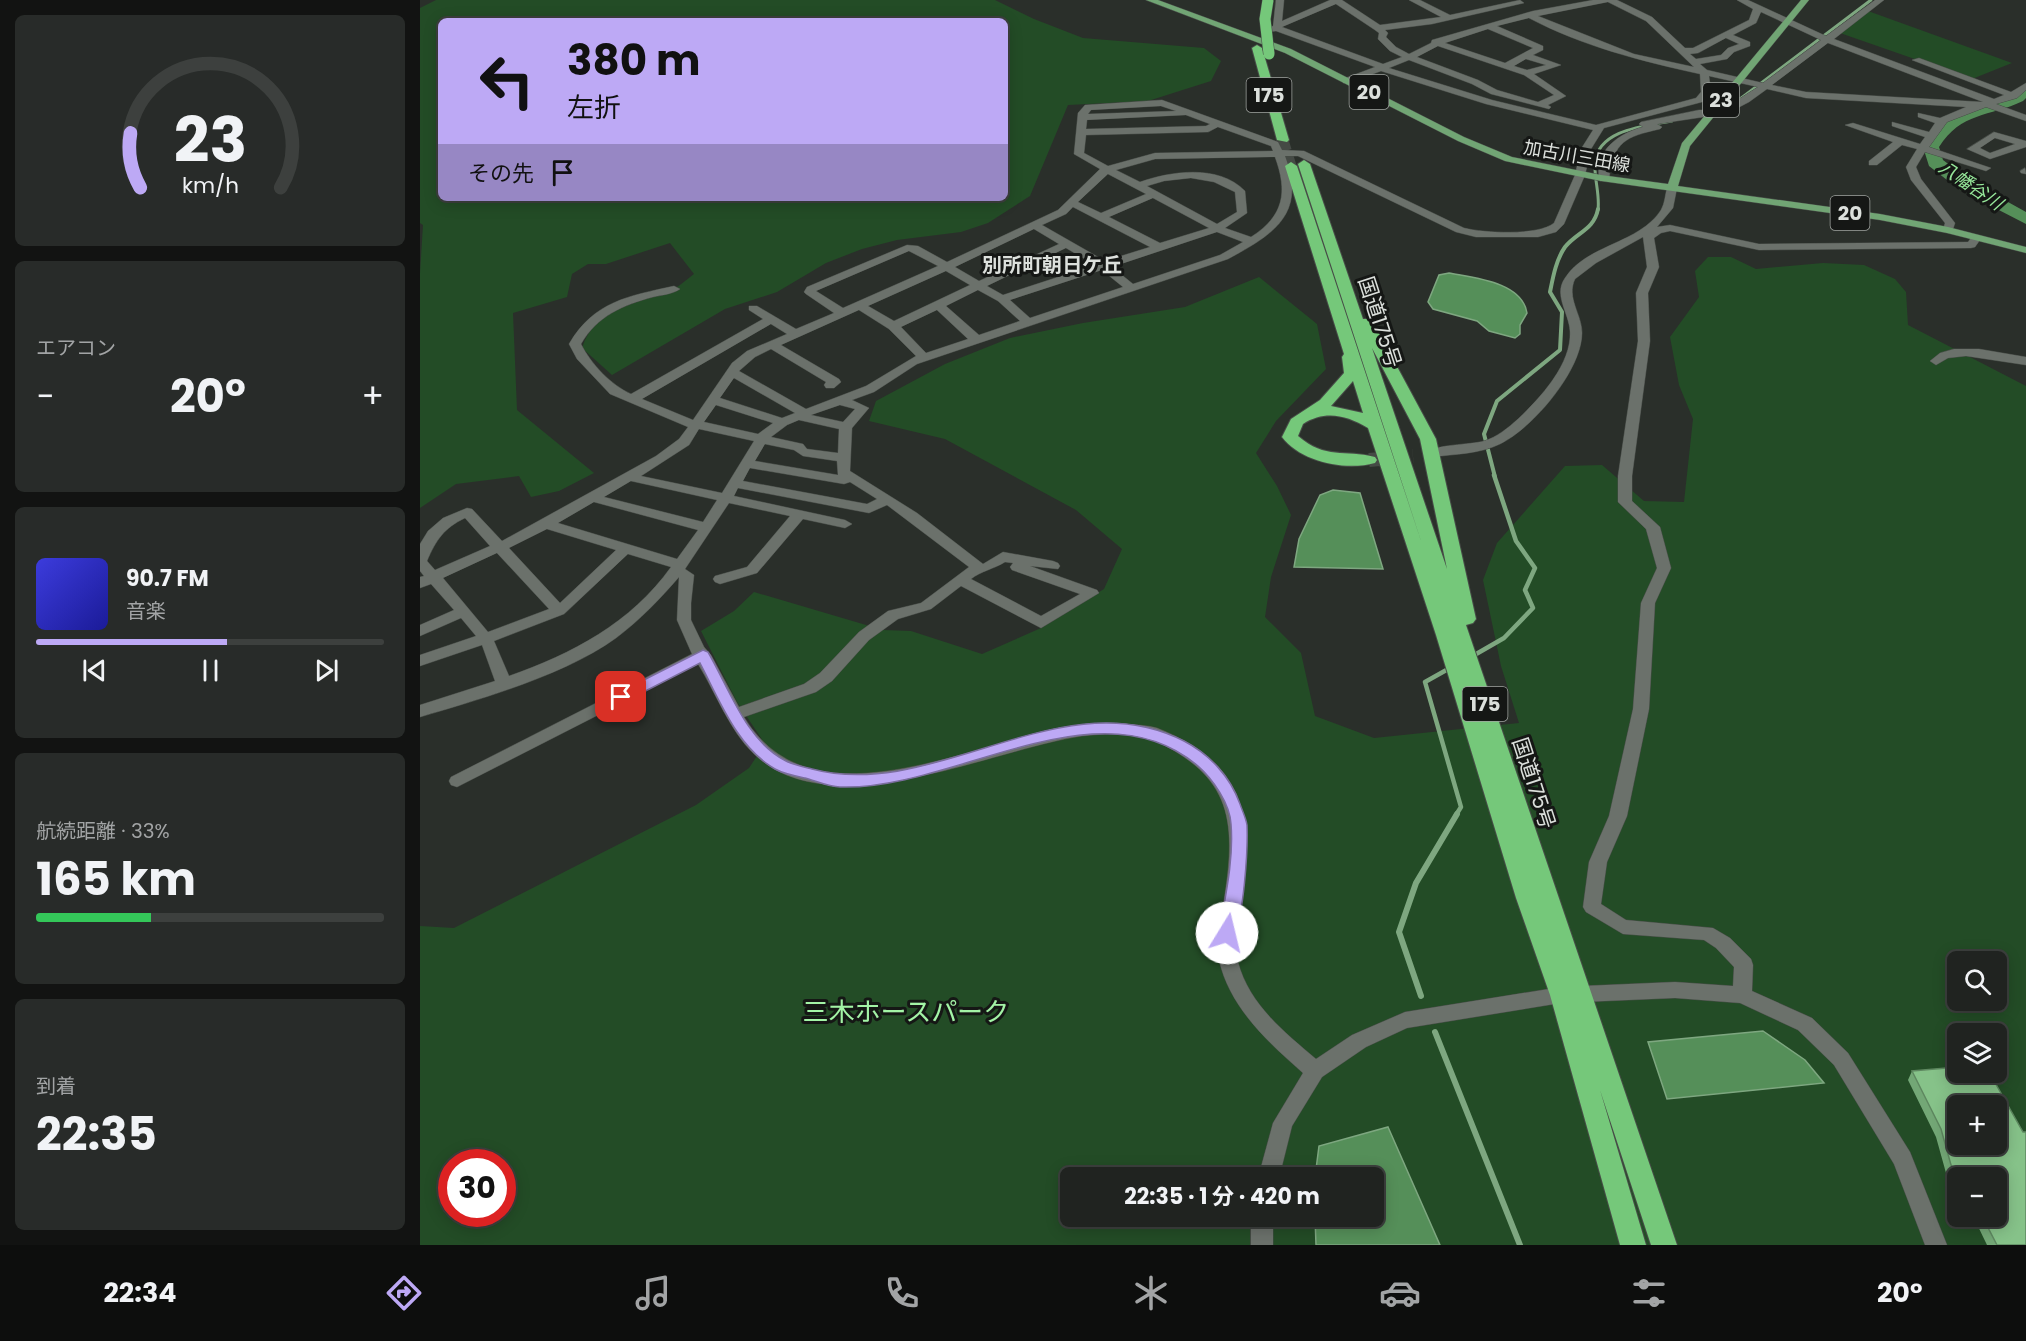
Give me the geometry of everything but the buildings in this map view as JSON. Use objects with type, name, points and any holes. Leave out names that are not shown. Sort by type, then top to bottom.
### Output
[{"type":"highway","name":"国道175号","points":[[1258,0],[1257,48],[1289,156],[1375,426],[1445,635],[1527,898],[1561,995],[1633,1245]]},
{"type":"highway","name":"175","points":[[1268,0],[1265,19],[1269,54],[1296,143]]},
{"type":"highway","name":"国道175号","points":[[1289,156],[1349,299],[1664,1245]]},
{"type":"highway","points":[[1349,299],[1362,313],[1433,453],[1470,633],[1474,669]]},
{"type":"highway","points":[[1346,331],[1351,374],[1325,403],[1296,422],[1290,437],[1301,448],[1320,458],[1369,460]]},
{"type":"highway","points":[[1308,413],[1323,410],[1343,411],[1356,414],[1375,426]]},
{"type":"highway","points":[[1413,456],[1433,453]]},
{"type":"main road","name":"加古川三田線","points":[[1150,0],[1246,33],[1482,149],[1527,165],[1594,177],[1880,217],[1948,230],[2026,250]]},
{"type":"main road","name":"23","points":[[1672,188],[1685,145],[1805,0]]},
{"type":"street","points":[[1277,27],[1280,0]]},
{"type":"street","points":[[1263,33],[1299,15],[1323,8],[1336,0],[1384,33],[1381,37],[1393,50],[1475,82],[1494,92],[1600,127],[1699,100],[1706,93],[1704,72],[1649,19],[1611,0]]},
{"type":"street","points":[[1413,0],[1448,17]]},
{"type":"street","points":[[1346,81],[1409,57],[1435,42],[1488,25],[1606,0]]},
{"type":"street","points":[[1741,0],[1826,39],[1948,85],[1989,105],[2026,118]]},
{"type":"street","points":[[1743,91],[1864,0]]},
{"type":"street","points":[[1728,110],[1766,85],[1880,0]]},
{"type":"street","points":[[1378,28],[1448,17],[1517,1],[1531,15],[1549,26],[1631,56],[1806,95],[1989,105]]},
{"type":"street","points":[[1681,51],[1695,51],[1753,21],[1758,8]]},
{"type":"street","points":[[1488,25],[1512,38],[1540,48],[1506,66]]},
{"type":"street","points":[[1277,27],[1314,44],[1510,110],[1613,128],[1710,113]]},
{"type":"street","points":[[1466,32],[1483,38]]},
{"type":"street","points":[[1694,62],[1724,57],[1731,50],[1747,44],[1725,35]]},
{"type":"street","points":[[1435,42],[1527,73],[1561,96],[1538,105]]},
{"type":"street","points":[[1527,56],[1556,65],[1527,73]]},
{"type":"street","points":[[1916,60],[2014,96]]},
{"type":"street","points":[[1948,85],[1965,77]]},
{"type":"street","points":[[1948,230],[1950,223],[1916,180],[1911,166],[1941,122],[2014,96],[2026,86]]},
{"type":"street","points":[[1252,240],[1218,228],[1078,153],[1084,110],[1093,106],[1162,104],[1275,144],[1289,156]]},
{"type":"street","points":[[1921,115],[1941,122]]},
{"type":"street","points":[[420,583],[546,524],[629,477],[684,442],[731,374],[751,354],[946,267],[1062,212],[1093,179],[1108,169],[1145,158],[1217,123]]},
{"type":"street","points":[[1081,132],[1289,156],[1300,153],[1439,222],[1476,234],[1538,234],[1552,230],[1559,224],[1594,177],[1607,153],[1622,137],[1638,130],[1684,123],[1701,125]]},
{"type":"street","points":[[1894,124],[1932,136]]},
{"type":"street","points":[[1850,125],[1986,168]]},
{"type":"street","points":[[1594,177],[1586,149],[1600,127]]},
{"type":"street","points":[[1873,163],[1900,141]]},
{"type":"street","points":[[420,711],[584,651],[610,635],[626,622],[678,567],[761,441],[782,422],[870,389],[924,357],[1224,257],[1252,240],[1275,225],[1284,214],[1287,201],[1289,156]]},
{"type":"street","points":[[1002,299],[1218,228],[1242,213],[1242,196],[1234,186],[1212,177],[1162,178],[1139,186]]},
{"type":"street","points":[[1433,453],[1496,441],[1521,424],[1560,377],[1574,352],[1576,332],[1566,292],[1569,280],[1583,267],[1631,238],[1666,211],[1672,188]]},
{"type":"street","points":[[1103,216],[1154,194]]},
{"type":"street","points":[[1071,202],[1103,216],[1159,247]]},
{"type":"street","points":[[1034,225],[1103,265],[1132,288]]},
{"type":"street","points":[[1742,995],[1744,965],[1723,943],[1707,933],[1623,927],[1592,907],[1598,862],[1618,816],[1641,709],[1648,603],[1664,568],[1653,527],[1625,502],[1624,476],[1644,341],[1642,293],[1653,267],[1648,244],[1650,235],[1670,228],[1738,244],[1770,248],[1971,245],[1977,237]]},
{"type":"street","points":[[1631,238],[1648,244]]},
{"type":"street","points":[[893,326],[1067,244]]},
{"type":"street","points":[[842,312],[810,292],[811,289],[908,248],[914,248],[1002,299],[1028,323]]},
{"type":"street","points":[[674,289],[625,301],[605,310],[581,331],[575,344],[581,356],[614,391],[684,422],[697,423],[761,441],[798,447],[803,452],[844,458]]},
{"type":"street","points":[[859,305],[893,326],[924,357]]},
{"type":"street","points":[[938,305],[977,340]]},
{"type":"street","points":[[753,308],[794,333]]},
{"type":"street","points":[[632,399],[771,319]]},
{"type":"street","points":[[771,344],[835,382],[830,385]]},
{"type":"street","points":[[1936,361],[1943,354],[1957,352],[2026,361]]},
{"type":"street","points":[[731,374],[737,374],[801,415],[846,427]]},
{"type":"street","points":[[712,400],[782,422]]},
{"type":"street","points":[[839,400],[863,408],[846,427],[843,473],[886,499],[967,558],[977,566],[976,569]]},
{"type":"street","points":[[746,464],[844,480],[849,476]]},
{"type":"street","points":[[629,477],[845,524]]},
{"type":"street","points":[[734,483],[869,509],[886,499]]},
{"type":"street","points":[[593,498],[705,527]]},
{"type":"street","points":[[503,682],[485,639],[420,561],[431,535],[441,523],[467,512],[559,611]]},
{"type":"street","points":[[720,579],[752,570],[800,514]]},
{"type":"street","points":[[546,524],[678,567],[687,575],[683,597],[684,621],[735,714],[764,754],[782,766],[837,781],[870,781],[908,774],[1063,732],[1095,728],[1131,729],[1165,738],[1191,752],[1213,770],[1231,800],[1239,823],[1238,868],[1227,933],[1228,960],[1239,991],[1266,1028],[1315,1071]]},
{"type":"street","points":[[420,661],[559,611],[570,604],[625,549]]},
{"type":"street","points":[[735,714],[810,688],[826,677],[864,636],[893,615],[926,606],[976,569],[988,567],[1003,557],[1053,566]]},
{"type":"street","points":[[960,579],[1041,622],[1092,593],[997,560]]},
{"type":"street","points":[[420,631],[464,611]]},
{"type":"street","points":[[457,781],[703,655]]},
{"type":"street","points":[[1582,994],[1675,990],[1742,995],[1805,1024],[1841,1059],[1903,1159],[1936,1245]]},
{"type":"street","points":[[1271,1167],[1283,1123],[1315,1071],[1359,1041],[1405,1020],[1561,995]]},
{"type":"street","points":[[1262,1227],[1262,1245]]},
{"type":"green space","points":[[436,0],[995,0],[1034,19],[1083,38],[1204,48],[1221,61],[1211,81],[1148,101],[1068,105],[1030,196],[988,223],[961,232],[897,240],[862,249],[826,263],[777,292],[725,309],[612,375],[582,348],[588,334],[607,315],[674,289],[694,274],[670,243],[606,264],[588,264],[572,274],[567,297],[513,313],[517,410],[594,473],[559,491],[531,497],[519,476],[456,484],[420,508],[420,273],[423,225],[420,223],[420,8]]},
{"type":"green space","points":[[1868,11],[2012,63],[1972,79],[1840,33]]},
{"type":"green space","name":"三木ホースパーク","points":[[1708,257],[1731,257],[1756,269],[1823,263],[1864,265],[1895,279],[1906,292],[1908,325],[2026,386],[2026,1245],[420,1245],[420,926],[454,928],[696,805],[749,768],[765,744],[737,702],[701,631],[734,611],[754,592],[883,630],[911,631],[982,654],[1041,628],[1104,589],[1122,549],[1076,510],[945,439],[869,421],[876,401],[945,364],[1010,338],[1083,323],[1185,307],[1259,277],[1317,324],[1326,369],[1276,421],[1256,453],[1277,486],[1291,515],[1271,577],[1265,617],[1301,653],[1315,716],[1374,738],[1519,723],[1501,666],[1483,580],[1497,543],[1565,466],[1602,465],[1644,501],[1684,502],[1693,419],[1679,385],[1670,337],[1699,297],[1695,271]]},
{"type":"shaded area","points":[[1449,273],[1496,283],[1516,294],[1527,313],[1520,325],[1520,334],[1515,338],[1489,331],[1477,321],[1433,309],[1428,302],[1439,275]]},
{"type":"shaded area","points":[[1333,490],[1360,493],[1383,569],[1294,567],[1299,539],[1320,495]]},
{"type":"shaded area","points":[[1763,1031],[1805,1060],[1824,1083],[1667,1099],[1648,1042]]},
{"type":"shaded area","points":[[1388,1127],[1440,1245],[1316,1245],[1315,1227],[1384,1227],[1384,1167],[1316,1167],[1319,1146]]},
{"type":"waterway","points":[[1740,99],[1871,0]]},
{"type":"waterway","name":"八幡谷川","points":[[2026,91],[2007,102],[1953,120],[1942,129],[1931,147],[1935,162],[1966,186],[2026,219]]},
{"type":"waterway","points":[[1598,209],[1595,163],[1598,152],[1605,143],[1625,131],[1672,121]]},
{"type":"waterway","points":[[1495,477],[1484,434],[1497,401],[1560,350],[1562,312],[1550,292],[1555,269],[1565,247],[1593,222],[1598,209]]},
{"type":"waterway","points":[[1471,657],[1504,638],[1533,608],[1525,590],[1535,568],[1516,541],[1494,475]]},
{"type":"waterway","points":[[1450,668],[1425,682],[1461,807],[1456,815]]},
{"type":"waterway","points":[[1421,996],[1399,932],[1416,883],[1457,814]]},
{"type":"waterway","points":[[1435,1032],[1520,1245]]},
{"type":"tunnel","points":[[1283,140],[1291,166]]},
{"type":"tunnel","points":[[1369,460],[1413,456]]},
{"type":"district","name":"別所町朝日ケ丘","points":[[1052,265]]},
{"type":"route","points":[[621,697],[703,655],[739,722],[764,754],[782,766],[813,777],[837,781],[870,781],[908,774],[1063,732],[1095,728],[1131,729],[1165,738],[1191,752],[1213,770],[1231,800],[1239,823],[1238,868],[1227,933]]}]
